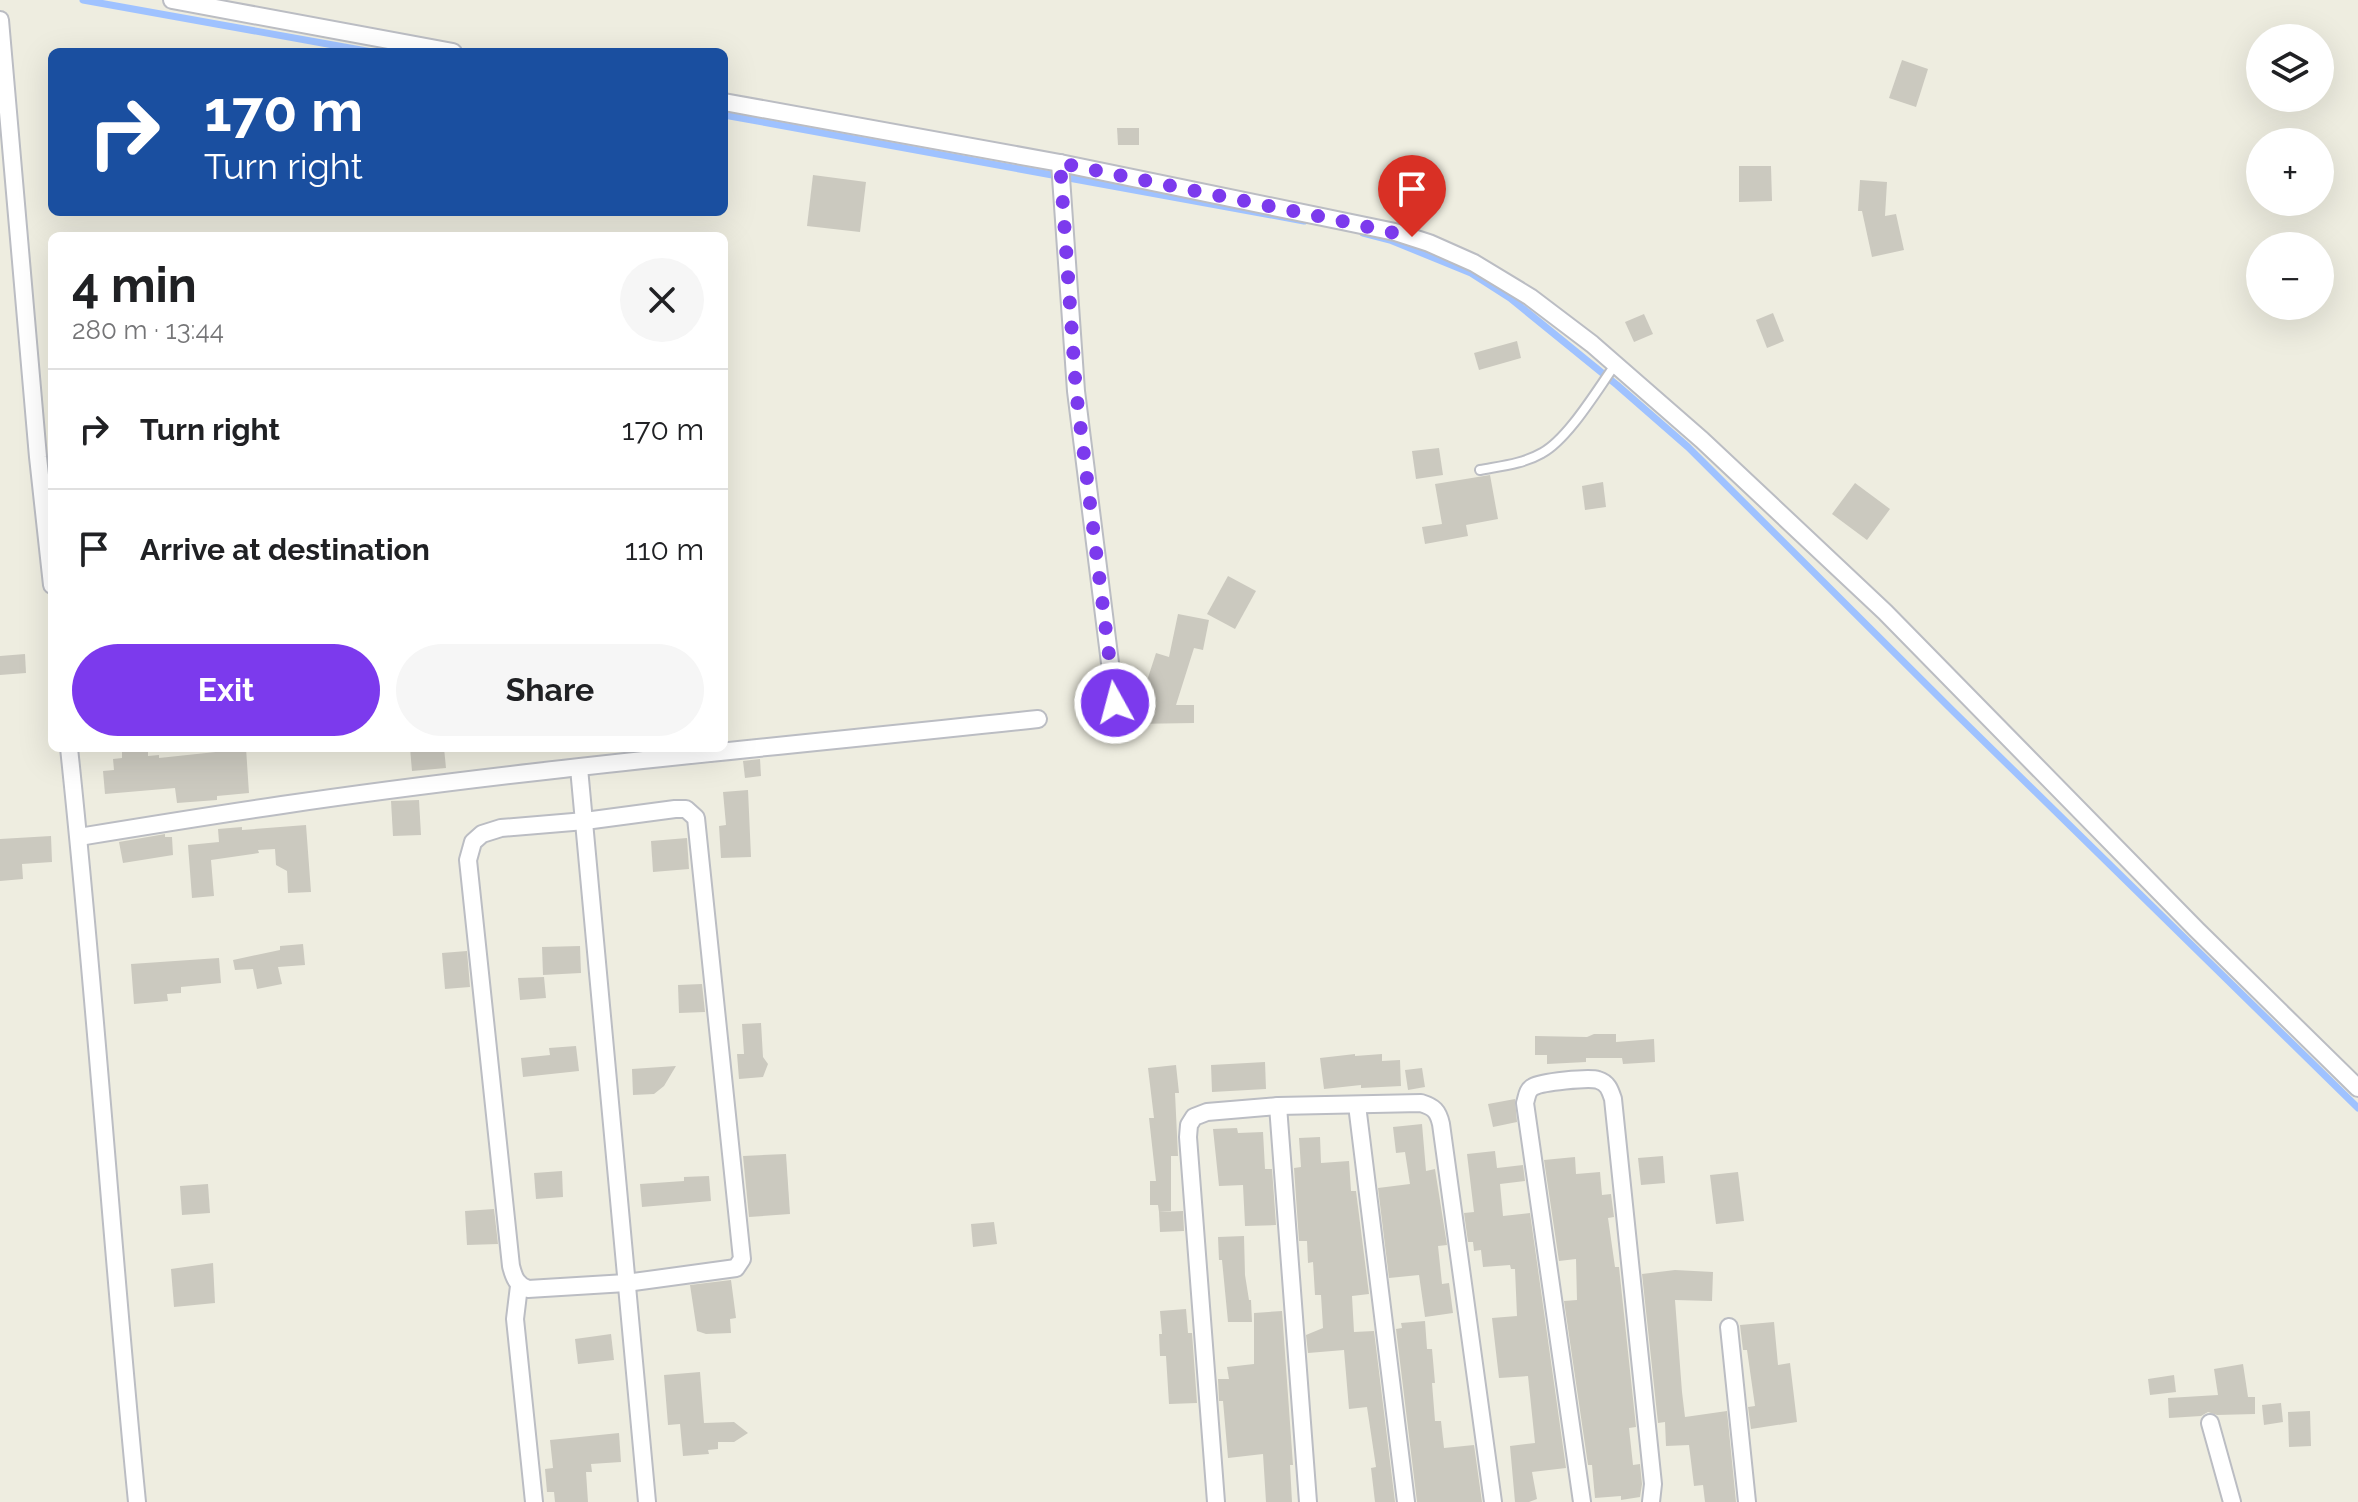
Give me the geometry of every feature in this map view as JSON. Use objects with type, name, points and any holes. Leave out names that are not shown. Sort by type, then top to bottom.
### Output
[{"type":"street","points":[[172,0],[431,48]]},
{"type":"street","points":[[0,20],[2,73],[48,548]]},
{"type":"street","points":[[728,103],[1060,163],[1352,223],[1429,243],[1474,263],[1530,297],[1702,440],[1885,612],[2358,1088]]},
{"type":"street","points":[[1060,163],[1076,391],[1115,703]]},
{"type":"street","points":[[79,837],[284,805],[579,768],[1038,719]]},
{"type":"street","points":[[69,752],[137,1502]]},
{"type":"street","points":[[579,768],[647,1502]]},
{"type":"street","points":[[519,1286],[528,1289],[626,1283],[736,1268],[742,1259],[696,818],[686,809],[501,828],[482,834],[473,842],[468,860],[511,1266],[519,1286],[515,1319],[534,1502]]},
{"type":"street","points":[[1582,1502],[1525,1103],[1528,1091],[1535,1085],[1590,1078],[1608,1086],[1613,1099],[1653,1484],[1651,1502]]},
{"type":"street","points":[[1216,1502],[1189,1125],[1194,1117],[1207,1112],[1278,1106],[1421,1103],[1432,1106],[1438,1112],[1493,1502]]},
{"type":"street","points":[[1357,1105],[1406,1502]]},
{"type":"street","points":[[1278,1106],[1308,1502]]},
{"type":"street","points":[[1729,1327],[1747,1502]]},
{"type":"street","points":[[2210,1423],[2232,1502]]},
{"type":"lane","points":[[1480,470],[1513,465],[1542,453],[1558,441],[1615,365]]},
{"type":"building","points":[[1902,60],[1928,69],[1916,107],[1889,98]]},
{"type":"building","points":[[1117,128],[1139,128],[1139,145],[1118,145]]},
{"type":"building","points":[[1739,166],[1771,166],[1772,201],[1739,202]]},
{"type":"building","points":[[813,175],[866,182],[860,232],[807,226]]},
{"type":"building","points":[[1860,180],[1887,182],[1885,216],[1896,214],[1904,250],[1872,257],[1862,211],[1858,211]]},
{"type":"building","points":[[1773,313],[1784,341],[1767,348],[1756,320]]},
{"type":"building","points":[[1644,314],[1653,334],[1634,342],[1625,322]]},
{"type":"building","points":[[1517,341],[1521,358],[1479,370],[1474,353]]},
{"type":"building","points":[[1439,448],[1443,475],[1416,479],[1412,451]]},
{"type":"building","points":[[1490,475],[1498,519],[1466,525],[1468,536],[1425,544],[1422,527],[1442,524],[1435,484]]},
{"type":"building","points":[[1603,482],[1606,507],[1585,510],[1582,486]]},
{"type":"building","points":[[1855,483],[1890,509],[1867,540],[1832,514]]},
{"type":"building","points":[[1228,576],[1256,591],[1235,629],[1207,614]]},
{"type":"building","points":[[1178,614],[1209,620],[1203,650],[1194,648],[1176,705],[1194,705],[1194,723],[1133,724],[1156,653],[1169,657]]},
{"type":"building","points":[[25,654],[26,673],[0,675],[0,656]]},
{"type":"building","points":[[122,752],[148,752],[148,756],[159,755],[159,758],[246,752],[249,793],[217,796],[217,800],[177,803],[175,788],[105,794],[103,771],[114,770],[113,759],[122,758]]},
{"type":"building","points":[[410,752],[444,752],[446,768],[412,771]]},
{"type":"building","points":[[760,759],[761,776],[745,778],[743,761]]},
{"type":"building","points":[[748,790],[751,857],[721,858],[719,826],[726,825],[723,792]]},
{"type":"building","points":[[419,800],[421,835],[393,836],[391,801]]},
{"type":"building","points":[[306,825],[311,892],[288,893],[287,871],[276,865],[275,849],[211,860],[214,896],[192,898],[188,845],[219,842],[218,829]]},
{"type":"building","points":[[165,834],[165,837],[172,837],[173,855],[123,863],[119,842]]},
{"type":"building","points":[[51,836],[52,862],[22,864],[23,879],[0,881],[0,839]]},
{"type":"building","points":[[687,838],[689,869],[653,872],[651,841]]},
{"type":"building","points":[[303,944],[305,965],[278,967],[282,984],[257,989],[253,969],[235,970],[233,960],[280,950],[280,946]]},
{"type":"building","points":[[580,946],[581,973],[543,975],[542,947]]},
{"type":"building","points":[[467,951],[470,987],[445,989],[442,953]]},
{"type":"building","points":[[219,958],[221,983],[181,987],[181,993],[167,994],[168,1001],[134,1004],[131,964]]},
{"type":"building","points":[[544,977],[546,998],[520,1000],[518,978]]},
{"type":"building","points":[[702,984],[705,1012],[679,1013],[678,985]]},
{"type":"building","points":[[761,1023],[763,1057],[768,1064],[763,1077],[739,1079],[737,1054],[744,1054],[742,1024]]},
{"type":"building","points":[[1616,1034],[1616,1042],[1654,1039],[1655,1062],[1623,1064],[1622,1058],[1586,1058],[1586,1062],[1547,1064],[1547,1055],[1535,1055],[1535,1036],[1587,1037]]},
{"type":"building","points":[[576,1046],[579,1071],[523,1077],[521,1058],[550,1055],[549,1048]]},
{"type":"building","points":[[1382,1054],[1382,1061],[1400,1060],[1401,1086],[1361,1088],[1361,1085],[1324,1089],[1320,1058]]},
{"type":"building","points":[[1265,1062],[1266,1089],[1212,1092],[1211,1065]]},
{"type":"building","points":[[1176,1065],[1178,1156],[1171,1156],[1171,1211],[1159,1212],[1158,1205],[1150,1205],[1150,1181],[1156,1181],[1149,1118],[1154,1118],[1148,1068]]},
{"type":"building","points":[[676,1066],[664,1086],[654,1094],[633,1095],[632,1069]]},
{"type":"building","points":[[1422,1068],[1425,1087],[1408,1090],[1405,1070]]},
{"type":"building","points":[[1515,1099],[1517,1122],[1493,1127],[1488,1104]]},
{"type":"building","points":[[1422,1124],[1426,1171],[1435,1169],[1447,1245],[1438,1246],[1442,1284],[1449,1283],[1453,1313],[1425,1317],[1419,1275],[1389,1278],[1378,1188],[1410,1184],[1405,1152],[1396,1153],[1393,1127]]},
{"type":"building","points":[[1237,1128],[1238,1133],[1263,1132],[1265,1169],[1272,1169],[1276,1225],[1245,1226],[1243,1185],[1219,1186],[1213,1129]]},
{"type":"building","points":[[1320,1137],[1321,1163],[1349,1161],[1351,1191],[1356,1191],[1369,1294],[1352,1296],[1354,1332],[1374,1331],[1395,1502],[1375,1502],[1371,1468],[1376,1467],[1367,1407],[1349,1409],[1344,1350],[1308,1353],[1306,1335],[1323,1328],[1321,1295],[1315,1295],[1313,1262],[1308,1263],[1307,1241],[1299,1241],[1294,1168],[1301,1167],[1299,1138]]},
{"type":"building","points":[[1495,1151],[1497,1168],[1523,1165],[1525,1181],[1500,1184],[1503,1216],[1530,1213],[1566,1468],[1532,1472],[1537,1499],[1529,1502],[1515,1502],[1510,1446],[1535,1443],[1528,1376],[1499,1378],[1492,1318],[1517,1316],[1515,1269],[1511,1269],[1510,1265],[1483,1267],[1481,1250],[1474,1251],[1473,1242],[1468,1242],[1464,1213],[1474,1212],[1467,1154]]},
{"type":"building","points":[[786,1154],[790,1214],[749,1217],[743,1156]]},
{"type":"building","points":[[1663,1156],[1665,1183],[1641,1185],[1638,1158]]},
{"type":"building","points":[[1575,1157],[1576,1174],[1600,1172],[1602,1195],[1611,1194],[1614,1217],[1608,1218],[1615,1267],[1619,1267],[1636,1427],[1629,1428],[1633,1465],[1640,1464],[1640,1497],[1621,1500],[1621,1496],[1595,1498],[1592,1465],[1588,1465],[1564,1301],[1577,1300],[1576,1259],[1559,1261],[1544,1160]]},
{"type":"building","points":[[562,1171],[563,1197],[536,1199],[534,1173]]},
{"type":"building","points":[[1738,1172],[1744,1221],[1716,1224],[1710,1175]]},
{"type":"building","points":[[709,1176],[711,1201],[642,1207],[640,1184]]},
{"type":"building","points":[[208,1184],[210,1213],[182,1215],[180,1186]]},
{"type":"building","points":[[494,1209],[498,1244],[467,1245],[465,1211]]},
{"type":"building","points":[[1183,1211],[1184,1231],[1160,1232],[1159,1212]]},
{"type":"building","points":[[994,1222],[997,1244],[973,1247],[971,1224]]},
{"type":"building","points":[[1244,1236],[1245,1275],[1252,1322],[1228,1322],[1218,1237]]},
{"type":"building","points":[[213,1263],[215,1303],[174,1307],[171,1269]]},
{"type":"building","points":[[1675,1270],[1713,1272],[1712,1301],[1675,1300],[1682,1392],[1685,1417],[1727,1411],[1736,1502],[1705,1502],[1703,1485],[1694,1486],[1689,1445],[1666,1446],[1665,1422],[1658,1423],[1642,1274]]},
{"type":"building","points":[[731,1280],[736,1318],[730,1319],[731,1333],[706,1334],[697,1331],[690,1285]]},
{"type":"building","points":[[1186,1309],[1188,1333],[1192,1333],[1197,1403],[1169,1404],[1166,1356],[1160,1356],[1160,1311]]},
{"type":"building","points":[[1282,1311],[1293,1465],[1290,1465],[1292,1502],[1266,1502],[1263,1454],[1228,1458],[1218,1379],[1229,1379],[1227,1367],[1254,1364],[1254,1313]]},
{"type":"building","points":[[1425,1321],[1427,1349],[1432,1349],[1435,1421],[1441,1421],[1444,1448],[1474,1445],[1482,1502],[1417,1502],[1396,1329],[1402,1328],[1401,1323]]},
{"type":"building","points":[[1774,1322],[1778,1365],[1790,1363],[1797,1422],[1751,1429],[1748,1407],[1755,1406],[1740,1325]]},
{"type":"building","points":[[611,1334],[614,1360],[578,1364],[575,1339]]},
{"type":"building","points":[[2243,1364],[2248,1397],[2255,1397],[2255,1414],[2217,1415],[2208,1412],[2201,1416],[2169,1418],[2168,1398],[2218,1395],[2214,1369]]},
{"type":"building","points":[[700,1372],[704,1423],[734,1422],[748,1433],[734,1442],[718,1442],[718,1449],[708,1450],[709,1454],[683,1456],[680,1424],[668,1425],[664,1375]]},
{"type":"building","points":[[2174,1375],[2176,1392],[2150,1395],[2148,1379]]},
{"type":"building","points":[[2281,1403],[2283,1422],[2264,1425],[2262,1405]]},
{"type":"building","points":[[2310,1411],[2311,1446],[2289,1447],[2288,1412]]},
{"type":"building","points":[[619,1433],[621,1462],[591,1464],[592,1472],[586,1472],[588,1502],[555,1502],[554,1492],[547,1492],[545,1469],[553,1468],[550,1440]]},
{"type":"waterway","points":[[83,0],[350,48]]},
{"type":"waterway","points":[[728,116],[1304,221]]},
{"type":"waterway","points":[[1363,233],[1390,240],[1471,273],[1510,298],[1688,447],[2358,1108]]},
{"type":"route","points":[[1115,703],[1076,391],[1060,163],[1412,237]]}]
